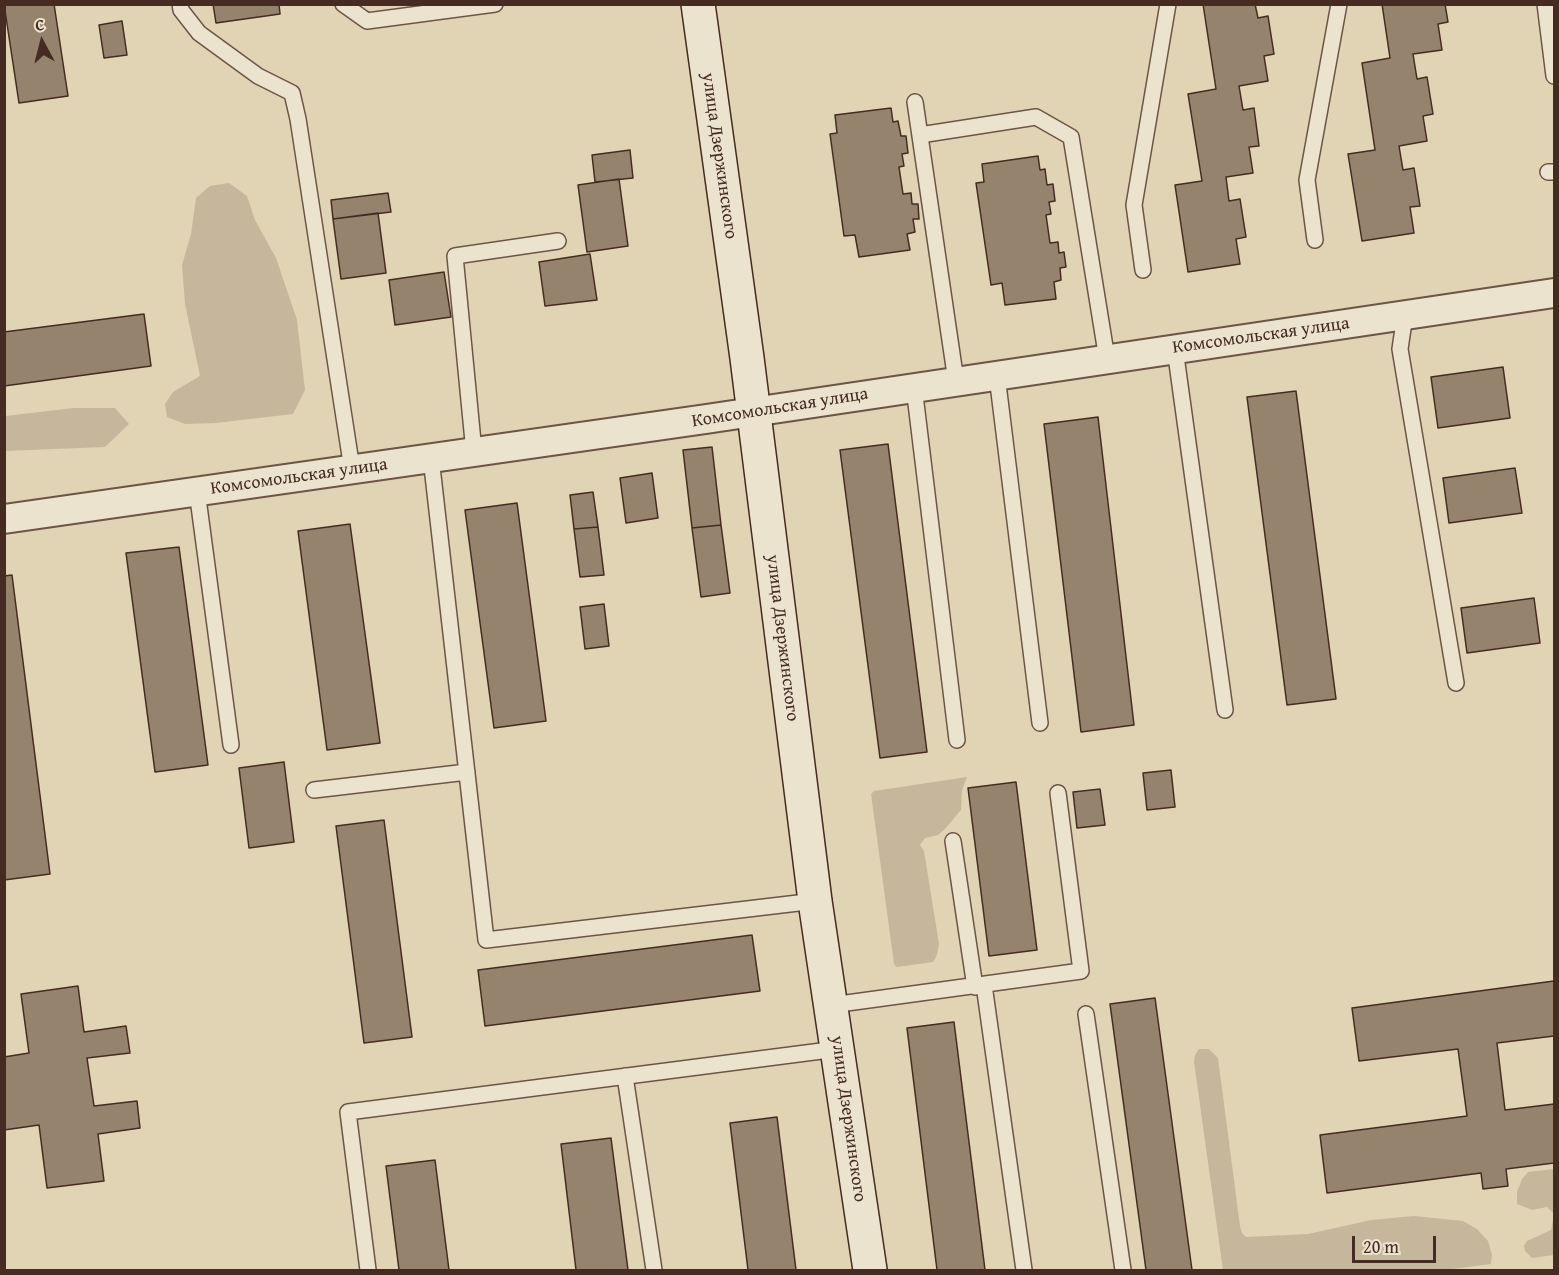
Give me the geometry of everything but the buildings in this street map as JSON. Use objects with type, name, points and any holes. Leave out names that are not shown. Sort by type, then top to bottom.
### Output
[{"type":"street","name":"улица Дзержинского","points":[[698,4],[753,411],[815,902],[870,1270]]},
{"type":"street","name":"Комсомольская улица","points":[[4,519],[997,376],[1554,292]]},
{"type":"lane","points":[[180,4],[181,10],[200,33],[258,76],[292,93],[298,119],[352,470]]},
{"type":"lane","points":[[343,4],[367,21],[450,7],[495,4]]},
{"type":"lane","points":[[1143,270],[1134,205],[1168,4]]},
{"type":"lane","points":[[1315,240],[1307,180],[1339,4]]},
{"type":"lane","points":[[1545,4],[1554,76]]},
{"type":"lane","points":[[915,102],[956,381]]},
{"type":"lane","points":[[920,135],[1036,117],[1071,137],[1107,359]]},
{"type":"lane","points":[[474,452],[455,256],[558,242]]},
{"type":"lane","points":[[1405,315],[1400,349],[1456,683]]},
{"type":"lane","points":[[1175,349],[1225,710]]},
{"type":"lane","points":[[997,376],[1040,723]]},
{"type":"lane","points":[[914,387],[957,740]]},
{"type":"lane","points":[[431,458],[486,940],[815,902]]},
{"type":"lane","points":[[197,491],[231,745]]},
{"type":"lane","points":[[314,790],[467,772]]},
{"type":"lane","points":[[832,1005],[1081,971],[1058,793]]},
{"type":"lane","points":[[953,841],[979,986],[1024,1270]]},
{"type":"lane","points":[[1086,1014],[1123,1270]]},
{"type":"lane","points":[[368,1270],[348,1112],[837,1049]]},
{"type":"lane","points":[[626,1076],[654,1270]]},
{"type":"shaded area","points":[[229,183],[247,196],[255,220],[276,258],[297,320],[305,390],[293,414],[216,423],[185,424],[167,417],[165,404],[173,392],[200,376],[185,304],[182,265],[191,234],[196,198],[210,186]]},
{"type":"shaded area","points":[[74,408],[115,408],[129,424],[105,447],[5,451],[5,416]]},
{"type":"shaded area","points":[[967,777],[962,790],[961,810],[938,835],[925,838],[920,845],[924,851],[939,944],[937,955],[933,962],[897,967],[894,964],[871,794],[874,791]]},
{"type":"shaded area","points":[[1199,1049],[1209,1049],[1218,1058],[1240,1226],[1246,1237],[1308,1234],[1371,1220],[1414,1216],[1463,1221],[1477,1229],[1488,1241],[1492,1255],[1491,1264],[1445,1270],[1223,1270],[1194,1062]]},
{"type":"shaded area","points":[[1554,1169],[1554,1214],[1547,1207],[1532,1210],[1517,1204],[1517,1192],[1522,1179],[1528,1172]]},
{"type":"shaded area","points":[[1554,1214],[1554,1255],[1532,1258],[1525,1251],[1524,1246],[1527,1241],[1551,1230]]}]
